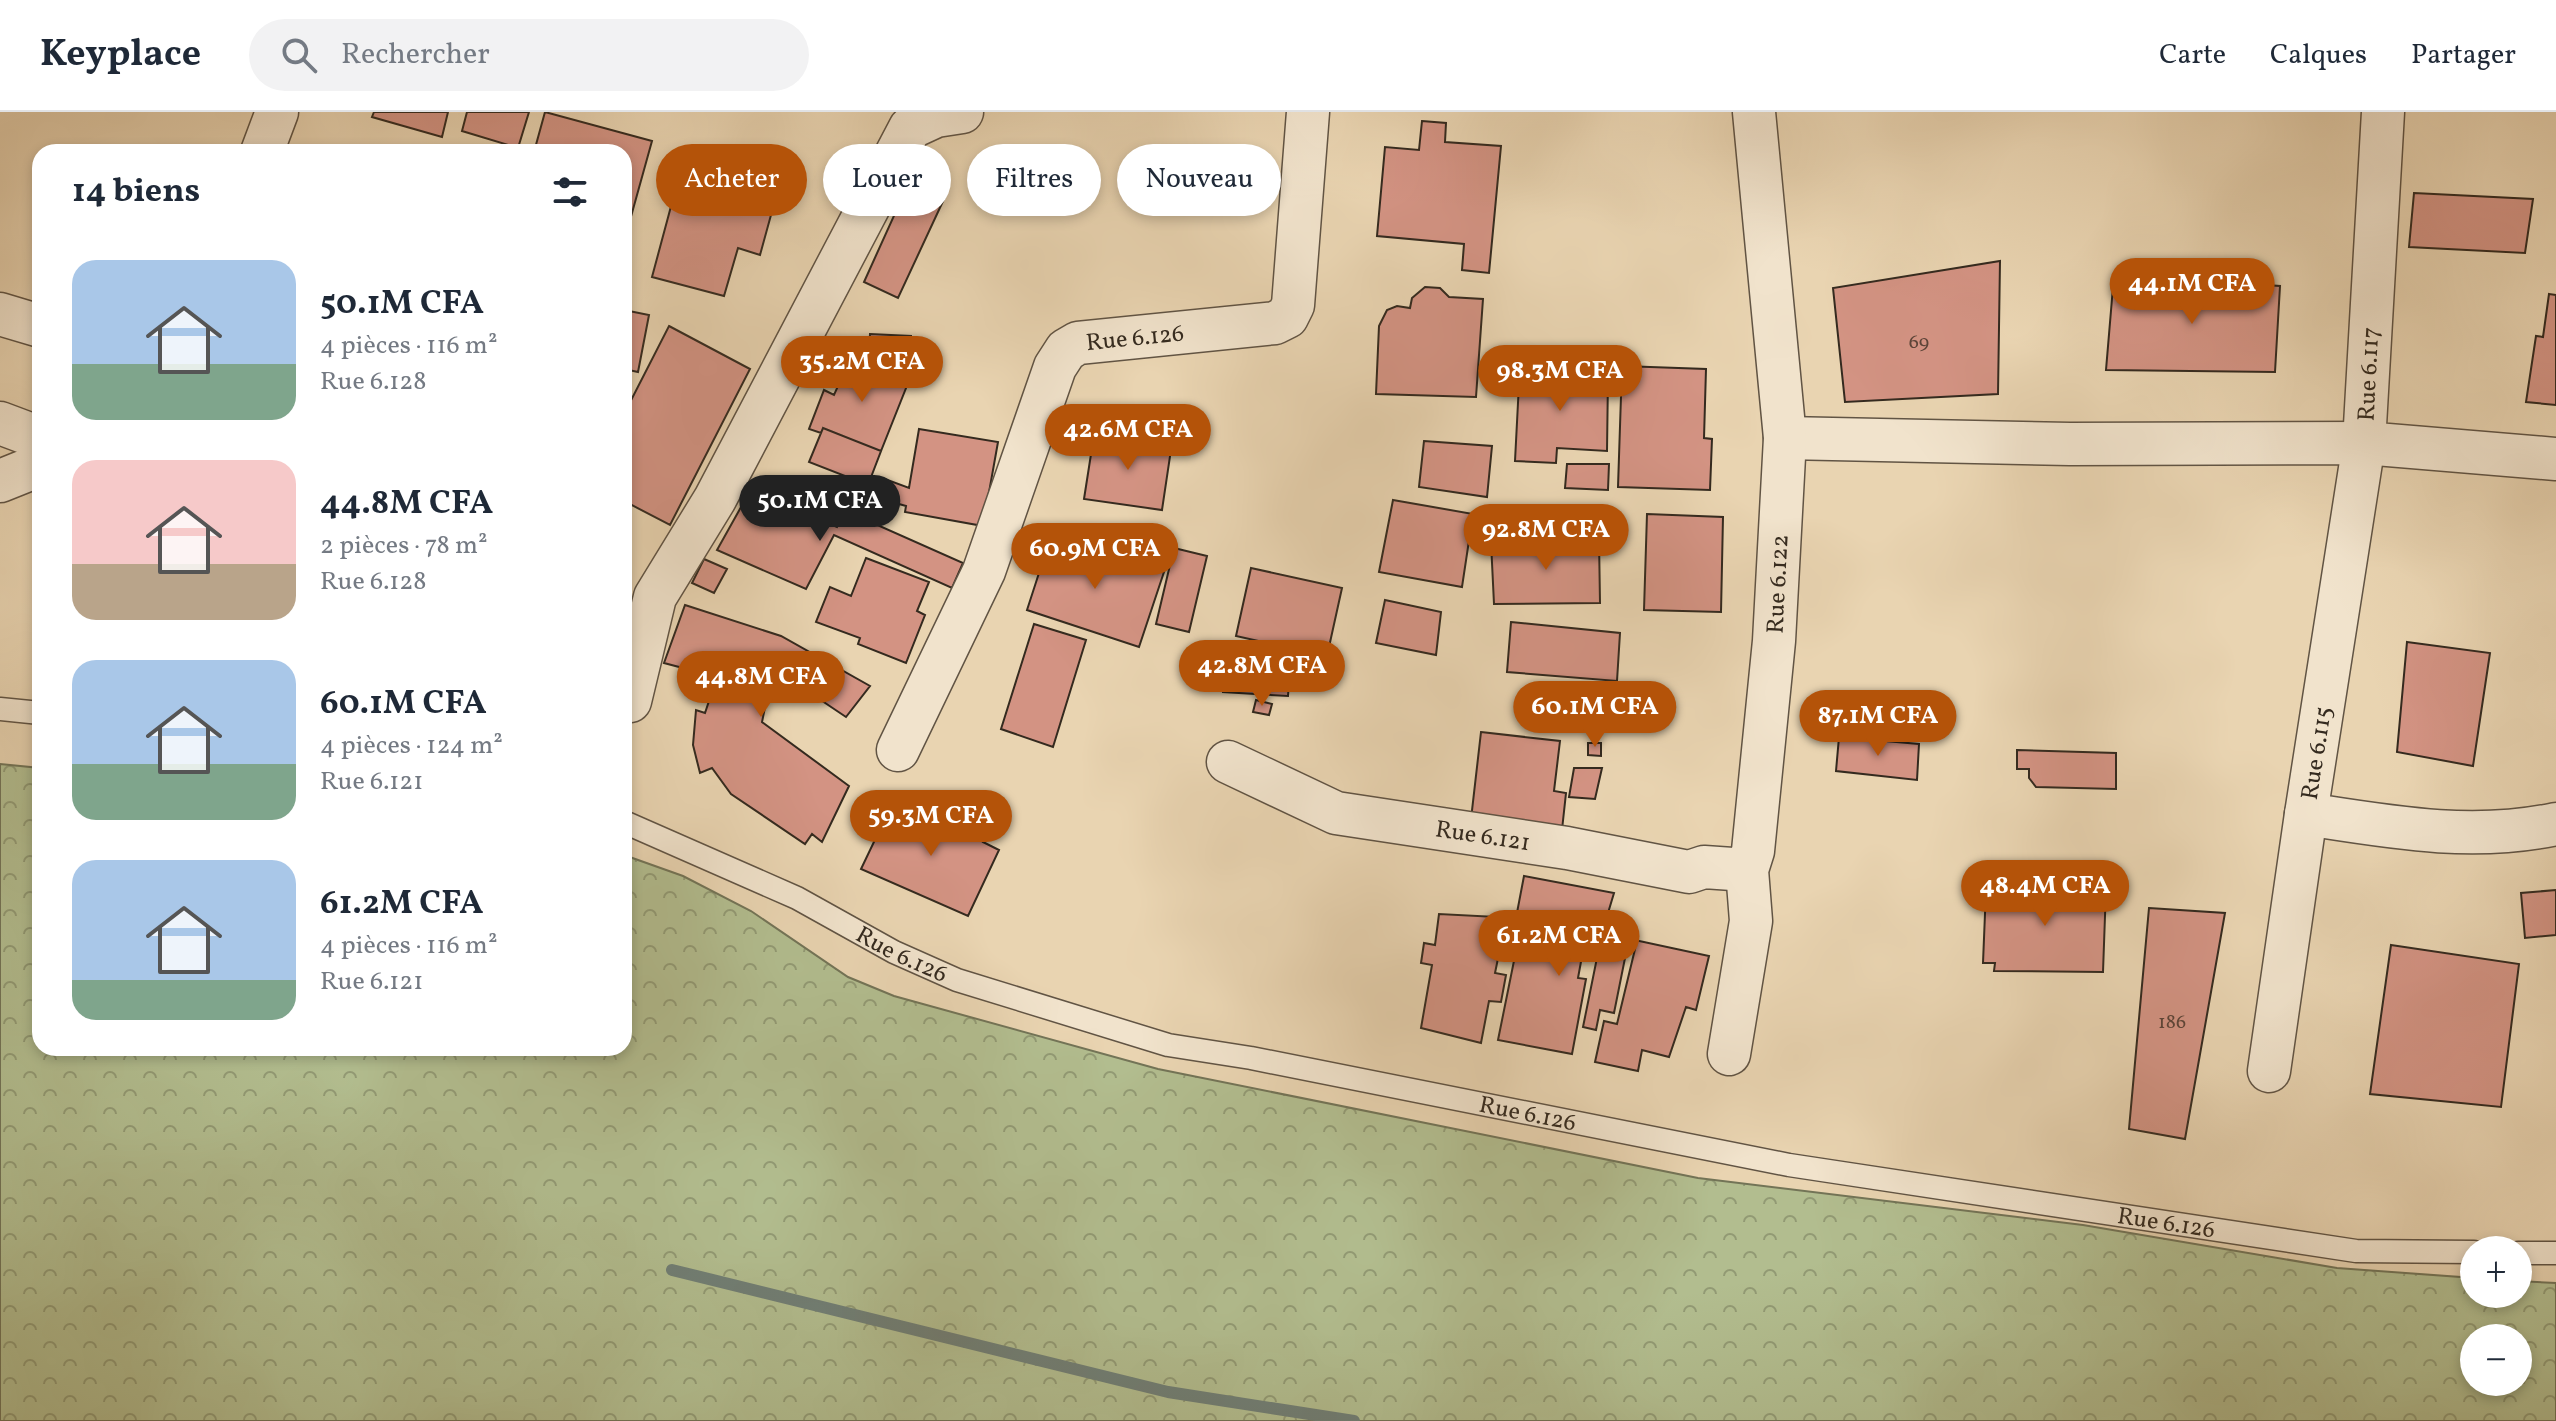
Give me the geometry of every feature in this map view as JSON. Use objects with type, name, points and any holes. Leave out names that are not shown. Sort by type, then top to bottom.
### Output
[{"type":"street","points":[[265,144],[277,112]]},
{"type":"street","points":[[632,693],[655,597],[715,499],[910,128],[936,116],[962,112]]},
{"type":"street","name":"Rue 6.126","points":[[898,750],[984,571],[1055,367],[1066,350],[1078,343],[1275,323],[1287,317],[1293,305],[1308,112]]},
{"type":"street","name":"Rue 6.122","points":[[1729,1054],[1751,921],[1747,870],[1753,851],[1774,641],[1785,438],[1754,112]]},
{"type":"street","name":"Rue 6.117","points":[[2383,112],[2364,443],[2556,459]]},
{"type":"street","points":[[0,314],[32,324]]},
{"type":"street","points":[[0,423],[32,435]]},
{"type":"street","points":[[1785,438],[2070,444],[2364,443]]},
{"type":"street","name":"Rue 6.115","points":[[2364,443],[2306,814],[2421,832],[2511,833],[2556,824]]},
{"type":"street","points":[[0,481],[32,468]]},
{"type":"street","name":"Rue 6.121","points":[[1228,762],[1336,813],[1567,848],[1689,872],[1704,867],[1747,870]]},
{"type":"street","points":[[2269,1071],[2306,814]]},
{"type":"lane","points":[[0,709],[32,712]]},
{"type":"lane","name":"Rue 6.126","points":[[632,826],[797,898],[894,952],[957,980],[1168,1045],[1251,1058],[1789,1165],[2356,1251],[2460,1252]]},
{"type":"lane","points":[[2532,1253],[2556,1253]]},
{"type":"green space","points":[[0,764],[32,767],[32,1056],[632,1056],[632,858],[683,876],[751,911],[848,977],[894,996],[1158,1069],[1698,1178],[2083,1225],[2337,1268],[2460,1277],[2460,1308],[2532,1308],[2532,1282],[2556,1283],[2556,1421],[0,1421]]},
{"type":"building","points":[[374,112],[448,112],[442,137],[372,117]]},
{"type":"building","points":[[467,112],[529,112],[519,144],[505,144],[462,131]]},
{"type":"building","points":[[545,112],[652,141],[632,213],[632,144],[536,144]]},
{"type":"building","points":[[1422,121],[1446,123],[1445,142],[1501,146],[1489,273],[1462,270],[1464,244],[1377,236],[1385,147],[1419,150]]},
{"type":"building","points":[[2414,193],[2533,199],[2525,253],[2409,247]]},
{"type":"building","points":[[668,216],[771,216],[760,255],[738,248],[724,296],[652,277]]},
{"type":"building","points":[[894,216],[936,216],[898,298],[864,282]]},
{"type":"building","points":[[2000,261],[1998,394],[1845,402],[1833,288]]},
{"type":"building","points":[[2114,275],[2280,286],[2275,372],[2106,370]]},
{"type":"building","points":[[1425,287],[1440,288],[1449,297],[1483,299],[1476,397],[1376,394],[1379,326],[1387,310],[1397,306],[1410,308],[1412,298]]},
{"type":"building","points":[[2549,294],[2556,295],[2556,405],[2526,402],[2536,336],[2543,337]]},
{"type":"building","points":[[632,312],[649,315],[638,372],[632,371]]},
{"type":"building","points":[[669,326],[750,369],[670,525],[632,505],[632,398]]},
{"type":"building","points":[[870,334],[911,336],[911,353],[869,352]]},
{"type":"building","points":[[852,355],[910,378],[881,451],[823,428],[821,433],[809,429],[824,390],[834,395]]},
{"type":"building","points":[[1520,364],[1559,365],[1559,374],[1608,376],[1607,451],[1557,448],[1556,463],[1515,461]]},
{"type":"building","points":[[1622,366],[1706,369],[1704,438],[1712,439],[1710,490],[1618,487]]},
{"type":"building","points":[[823,428],[881,451],[868,485],[809,462]]},
{"type":"building","points":[[919,429],[998,442],[983,526],[905,512],[906,506],[878,498],[885,479],[909,488]]},
{"type":"building","points":[[1094,435],[1172,443],[1162,510],[1084,499]]},
{"type":"building","points":[[1424,441],[1492,446],[1487,497],[1419,487]]},
{"type":"building","points":[[1567,464],[1609,464],[1608,490],[1565,488]]},
{"type":"building","points":[[750,491],[837,527],[846,511],[963,563],[952,588],[834,535],[806,589],[717,550]]},
{"type":"building","points":[[1393,500],[1473,514],[1462,587],[1379,572]]},
{"type":"building","points":[[1647,514],[1723,517],[1721,612],[1644,610]]},
{"type":"building","points":[[1051,536],[1164,572],[1139,647],[1027,610]]},
{"type":"building","points":[[1599,539],[1600,603],[1494,604],[1491,542]]},
{"type":"building","points":[[1174,548],[1207,556],[1189,632],[1156,624]]},
{"type":"building","points":[[866,558],[929,582],[917,611],[925,615],[906,663],[858,644],[860,638],[816,622],[830,587],[851,596]]},
{"type":"building","points":[[704,559],[727,569],[714,593],[692,583]]},
{"type":"building","points":[[1251,568],[1342,588],[1327,656],[1236,636]]},
{"type":"building","points":[[1385,600],[1441,612],[1436,655],[1376,643]]},
{"type":"building","points":[[685,605],[781,636],[870,686],[846,717],[773,668],[762,722],[849,786],[822,842],[812,834],[805,844],[731,794],[712,768],[700,773],[693,745],[696,710],[705,713],[717,677],[664,663]]},
{"type":"building","points":[[1511,622],[1620,633],[1617,681],[1507,672]]},
{"type":"building","points":[[1034,624],[1086,640],[1053,747],[1001,729]]},
{"type":"building","points":[[2407,642],[2490,653],[2473,766],[2397,752]]},
{"type":"building","points":[[1225,662],[1290,666],[1288,696],[1223,692]]},
{"type":"building","points":[[1256,700],[1272,704],[1269,715],[1253,712]]},
{"type":"building","points":[[1481,732],[1560,741],[1554,791],[1566,793],[1561,839],[1470,828]]},
{"type":"building","points":[[1839,737],[1919,744],[1917,780],[1836,771]]},
{"type":"building","points":[[1588,743],[1601,743],[1601,756],[1588,755]]},
{"type":"building","points":[[2017,750],[2116,753],[2116,789],[2036,787],[2029,778],[2029,769],[2017,769]]},
{"type":"building","points":[[1574,768],[1602,768],[1595,799],[1569,797]]},
{"type":"building","points":[[893,802],[912,809],[914,804],[941,822],[943,817],[957,822],[955,827],[986,837],[983,842],[999,850],[968,916],[861,869]]},
{"type":"building","points":[[1524,876],[1614,893],[1602,933],[1709,956],[1696,1010],[1686,1007],[1669,1057],[1642,1050],[1638,1071],[1595,1062],[1604,1021],[1617,1024],[1635,949],[1627,948],[1614,1013],[1600,1010],[1596,1030],[1583,1027],[1600,943],[1585,940],[1578,978],[1586,979],[1572,1054],[1498,1040],[1519,936],[1503,934],[1495,973],[1506,975],[1501,1002],[1489,1001],[1481,1043],[1421,1028],[1432,965],[1421,963],[1424,943],[1435,945],[1439,914],[1516,918]]},
{"type":"building","points":[[1999,880],[2106,888],[2103,972],[1994,971],[1995,963],[1983,963],[1986,889],[1998,889]]},
{"type":"building","points":[[2556,890],[2556,935],[2525,938],[2521,893]]},
{"type":"building","points":[[2149,908],[2225,913],[2185,1139],[2129,1129]]},
{"type":"building","points":[[2391,945],[2519,964],[2501,1107],[2370,1094]]},
{"type":"waterway","points":[[672,1270],[1168,1392],[1354,1421]]}]
